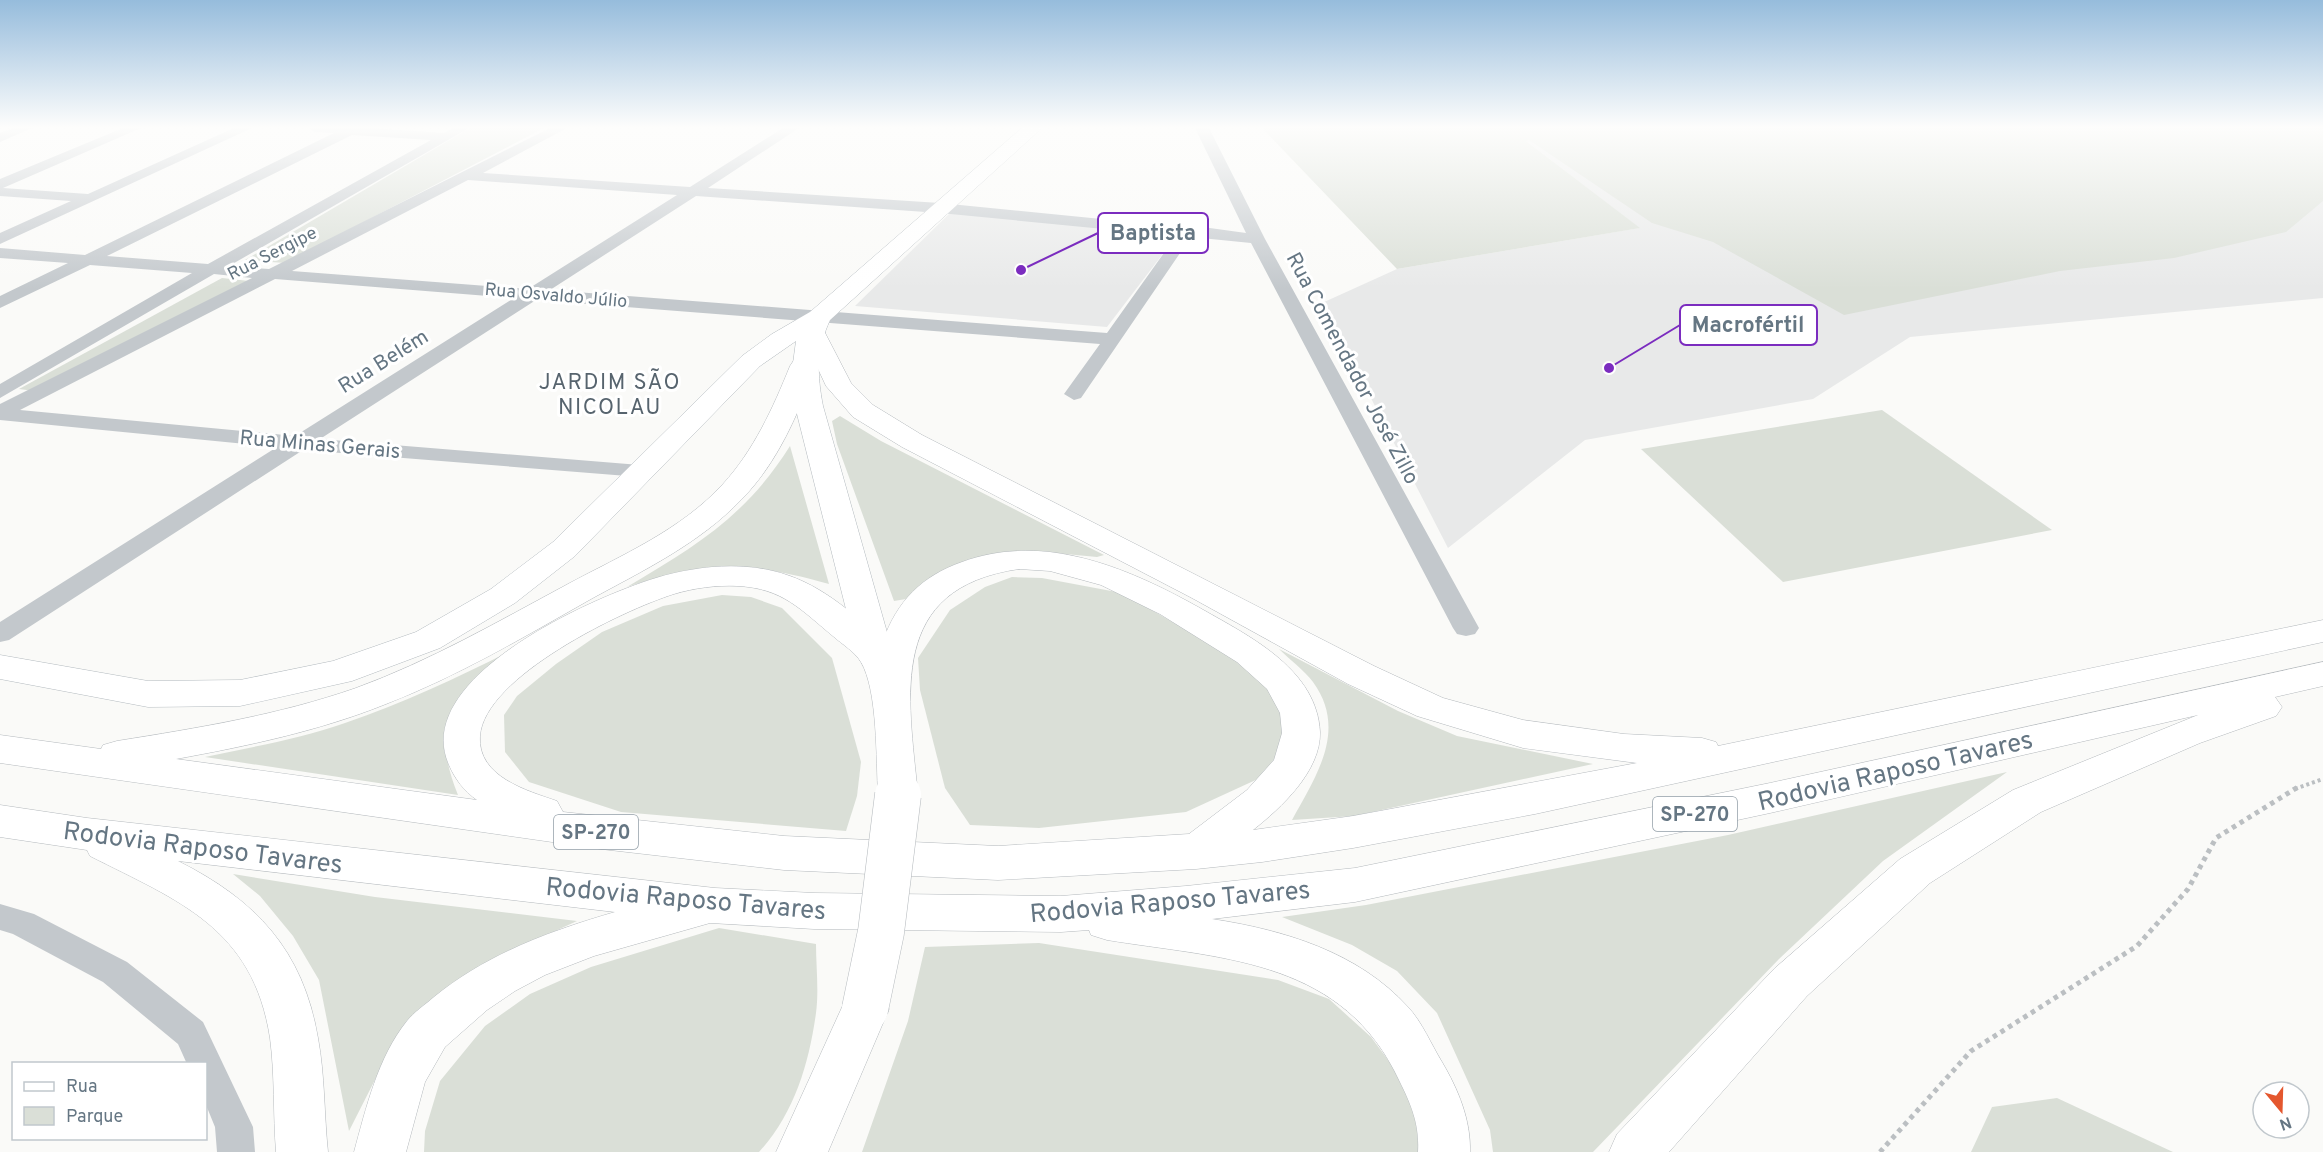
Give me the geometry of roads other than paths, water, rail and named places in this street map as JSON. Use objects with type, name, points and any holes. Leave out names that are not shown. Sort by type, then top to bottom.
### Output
[{"type":"main road","points":[[0,667],[148,694],[240,693],[339,672],[428,640],[503,596],[564,549],[751,361],[781,339],[816,324],[971,182]]},
{"type":"main road","points":[[82,760],[197,742],[341,706],[441,665],[644,558],[707,515],[748,472],[766,449],[802,366],[816,324]]},
{"type":"main road","points":[[816,324],[839,386],[863,411],[912,441],[1361,675],[1430,707],[1523,734],[1624,748],[1746,755]]},
{"type":"main road","points":[[802,366],[808,406],[876,657],[892,705]]},
{"type":"main road","points":[[782,1152],[810,1133],[847,1057],[865,1009],[881,932],[898,795],[892,705],[895,665],[907,622],[923,598],[956,576],[984,564],[1007,559],[1049,561],[1131,585],[1181,611],[1259,660],[1281,682],[1299,711],[1301,735],[1299,744],[1278,785],[1196,852]]},
{"type":"main road","points":[[601,833],[508,799],[479,783],[469,767],[461,736],[474,704],[518,661],[538,647],[639,594],[669,584],[728,575],[769,580],[803,593],[876,657]]},
{"type":"main road","name":"Rodovia Raposo Tavares","points":[[0,749],[601,833],[784,853],[998,863],[1196,852],[1262,846],[1365,830],[1535,799],[2323,631]]},
{"type":"main road","name":"Rodovia Raposo Tavares","points":[[0,821],[87,834],[715,906],[814,911],[1061,914],[1186,904],[1355,885],[1782,796],[2323,674]]},
{"type":"main road","points":[[1635,1152],[1791,982],[1915,871],[2027,801],[2186,733],[2323,687]]},
{"type":"main road","points":[[87,834],[191,888],[230,913],[270,958],[287,1002],[294,1038],[302,1152]]},
{"type":"main road","points":[[380,1152],[396,1087],[423,1038],[464,999],[512,968],[573,945],[644,923],[715,906]]},
{"type":"main road","points":[[1061,914],[1260,947],[1324,967],[1358,990],[1392,1024],[1439,1108],[1444,1152]]},
{"type":"street","points":[[0,239],[126,182]]},
{"type":"street","points":[[0,303],[245,182]]},
{"type":"street","points":[[0,392],[366,182]]},
{"type":"street","name":"Rua Sergipe","points":[[0,413],[454,182]]},
{"type":"street","points":[[546,182],[940,208],[1188,230],[1257,239]]},
{"type":"street","name":"Rua Belém","points":[[0,634],[537,293],[707,182]]},
{"type":"street","name":"Rua Comendador José Zillo","points":[[1229,182],[1257,239],[1466,628]]},
{"type":"street","points":[[0,192],[90,198]]},
{"type":"street","points":[[1074,394],[1188,230]]},
{"type":"street","name":"Rua Osvaldo Júlio","points":[[0,253],[537,293],[816,324],[1112,339]]},
{"type":"street","name":"Rua Minas Gerais","points":[[0,413],[298,443],[640,471]]},
{"type":"street","points":[[0,917],[23,924],[115,972],[191,1033],[204,1062]]},
{"type":"street","points":[[207,1068],[234,1127],[236,1152]]},
{"type":"place","name":"Baptista","points":[[1021,270]]},
{"type":"place","name":"Macrofértil","points":[[1609,368]]},
{"type":"district","name":"JARDIM SÃO NICOLAU","points":[[610,394]]}]
